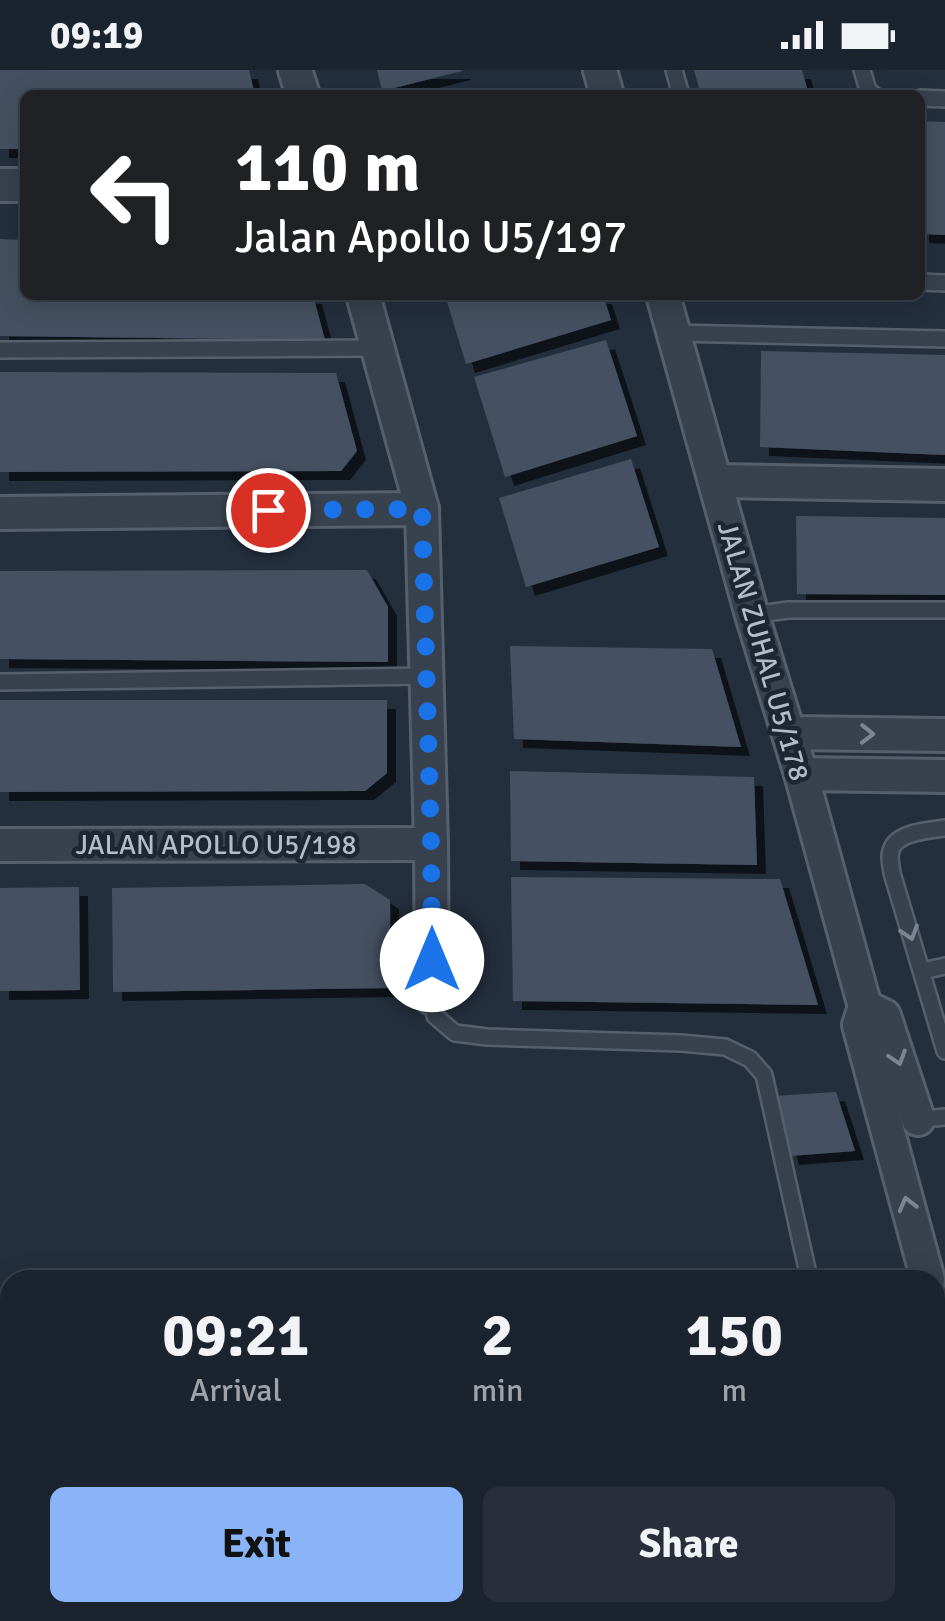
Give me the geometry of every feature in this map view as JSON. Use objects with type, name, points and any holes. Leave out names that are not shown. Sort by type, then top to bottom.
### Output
[{"type":"street","points":[[364,300],[422,509],[432,998]]},
{"type":"street","name":"JALAN ZUHAL U5/178","points":[[665,300],[865,1006],[884,1016],[917,1122]]},
{"type":"street","points":[[715,482],[945,485]]},
{"type":"street","points":[[0,513],[422,509]]},
{"type":"street","points":[[789,733],[945,735]]},
{"type":"street","points":[[801,774],[945,776]]},
{"type":"street","name":"JALAN APOLLO U5/198","points":[[0,845],[431,844]]},
{"type":"street","points":[[917,1122],[927,1270]]},
{"type":"lane","points":[[674,332],[945,338]]},
{"type":"lane","points":[[0,350],[377,348]]},
{"type":"lane","points":[[752,615],[788,610],[945,610]]},
{"type":"lane","points":[[0,682],[426,676]]},
{"type":"lane","points":[[945,828],[898,840],[890,856],[945,1051]]},
{"type":"lane","points":[[922,971],[945,966]]},
{"type":"lane","points":[[432,998],[435,1016],[455,1032],[487,1037],[725,1047],[750,1060],[764,1075],[806,1270]]},
{"type":"building","points":[[0,70],[249,70],[254,90],[20,90],[20,149],[0,149]]},
{"type":"building","points":[[377,70],[462,70],[386,90],[382,90]]},
{"type":"building","points":[[694,70],[802,70],[808,90],[700,90]]},
{"type":"building","points":[[925,121],[945,122],[945,235],[925,234]]},
{"type":"building","points":[[0,239],[20,240],[20,300],[314,300],[325,340],[0,336]]},
{"type":"building","points":[[447,300],[605,300],[611,320],[466,364]]},
{"type":"building","points":[[606,340],[637,436],[505,477],[474,377]]},
{"type":"building","points":[[761,351],[945,355],[945,455],[760,447]]},
{"type":"building","points":[[0,372],[336,373],[357,451],[341,471],[0,472]]},
{"type":"building","points":[[631,459],[659,547],[526,587],[499,498]]},
{"type":"building","points":[[796,516],[945,518],[945,595],[797,594]]},
{"type":"building","points":[[367,570],[388,607],[388,662],[0,659],[0,571]]},
{"type":"building","points":[[510,646],[712,649],[741,747],[514,739]]},
{"type":"building","points":[[0,700],[387,700],[387,773],[365,791],[0,792]]},
{"type":"building","points":[[510,771],[754,777],[757,865],[511,861]]},
{"type":"building","points":[[511,877],[780,879],[818,1005],[513,1001]]},
{"type":"building","points":[[365,884],[390,900],[391,988],[113,992],[112,888]]},
{"type":"building","points":[[79,887],[80,990],[0,991],[0,888]]},
{"type":"building","points":[[836,1092],[855,1151],[790,1156],[774,1096]]},
{"type":"route","points":[[268,510],[422,509],[432,960]]}]
